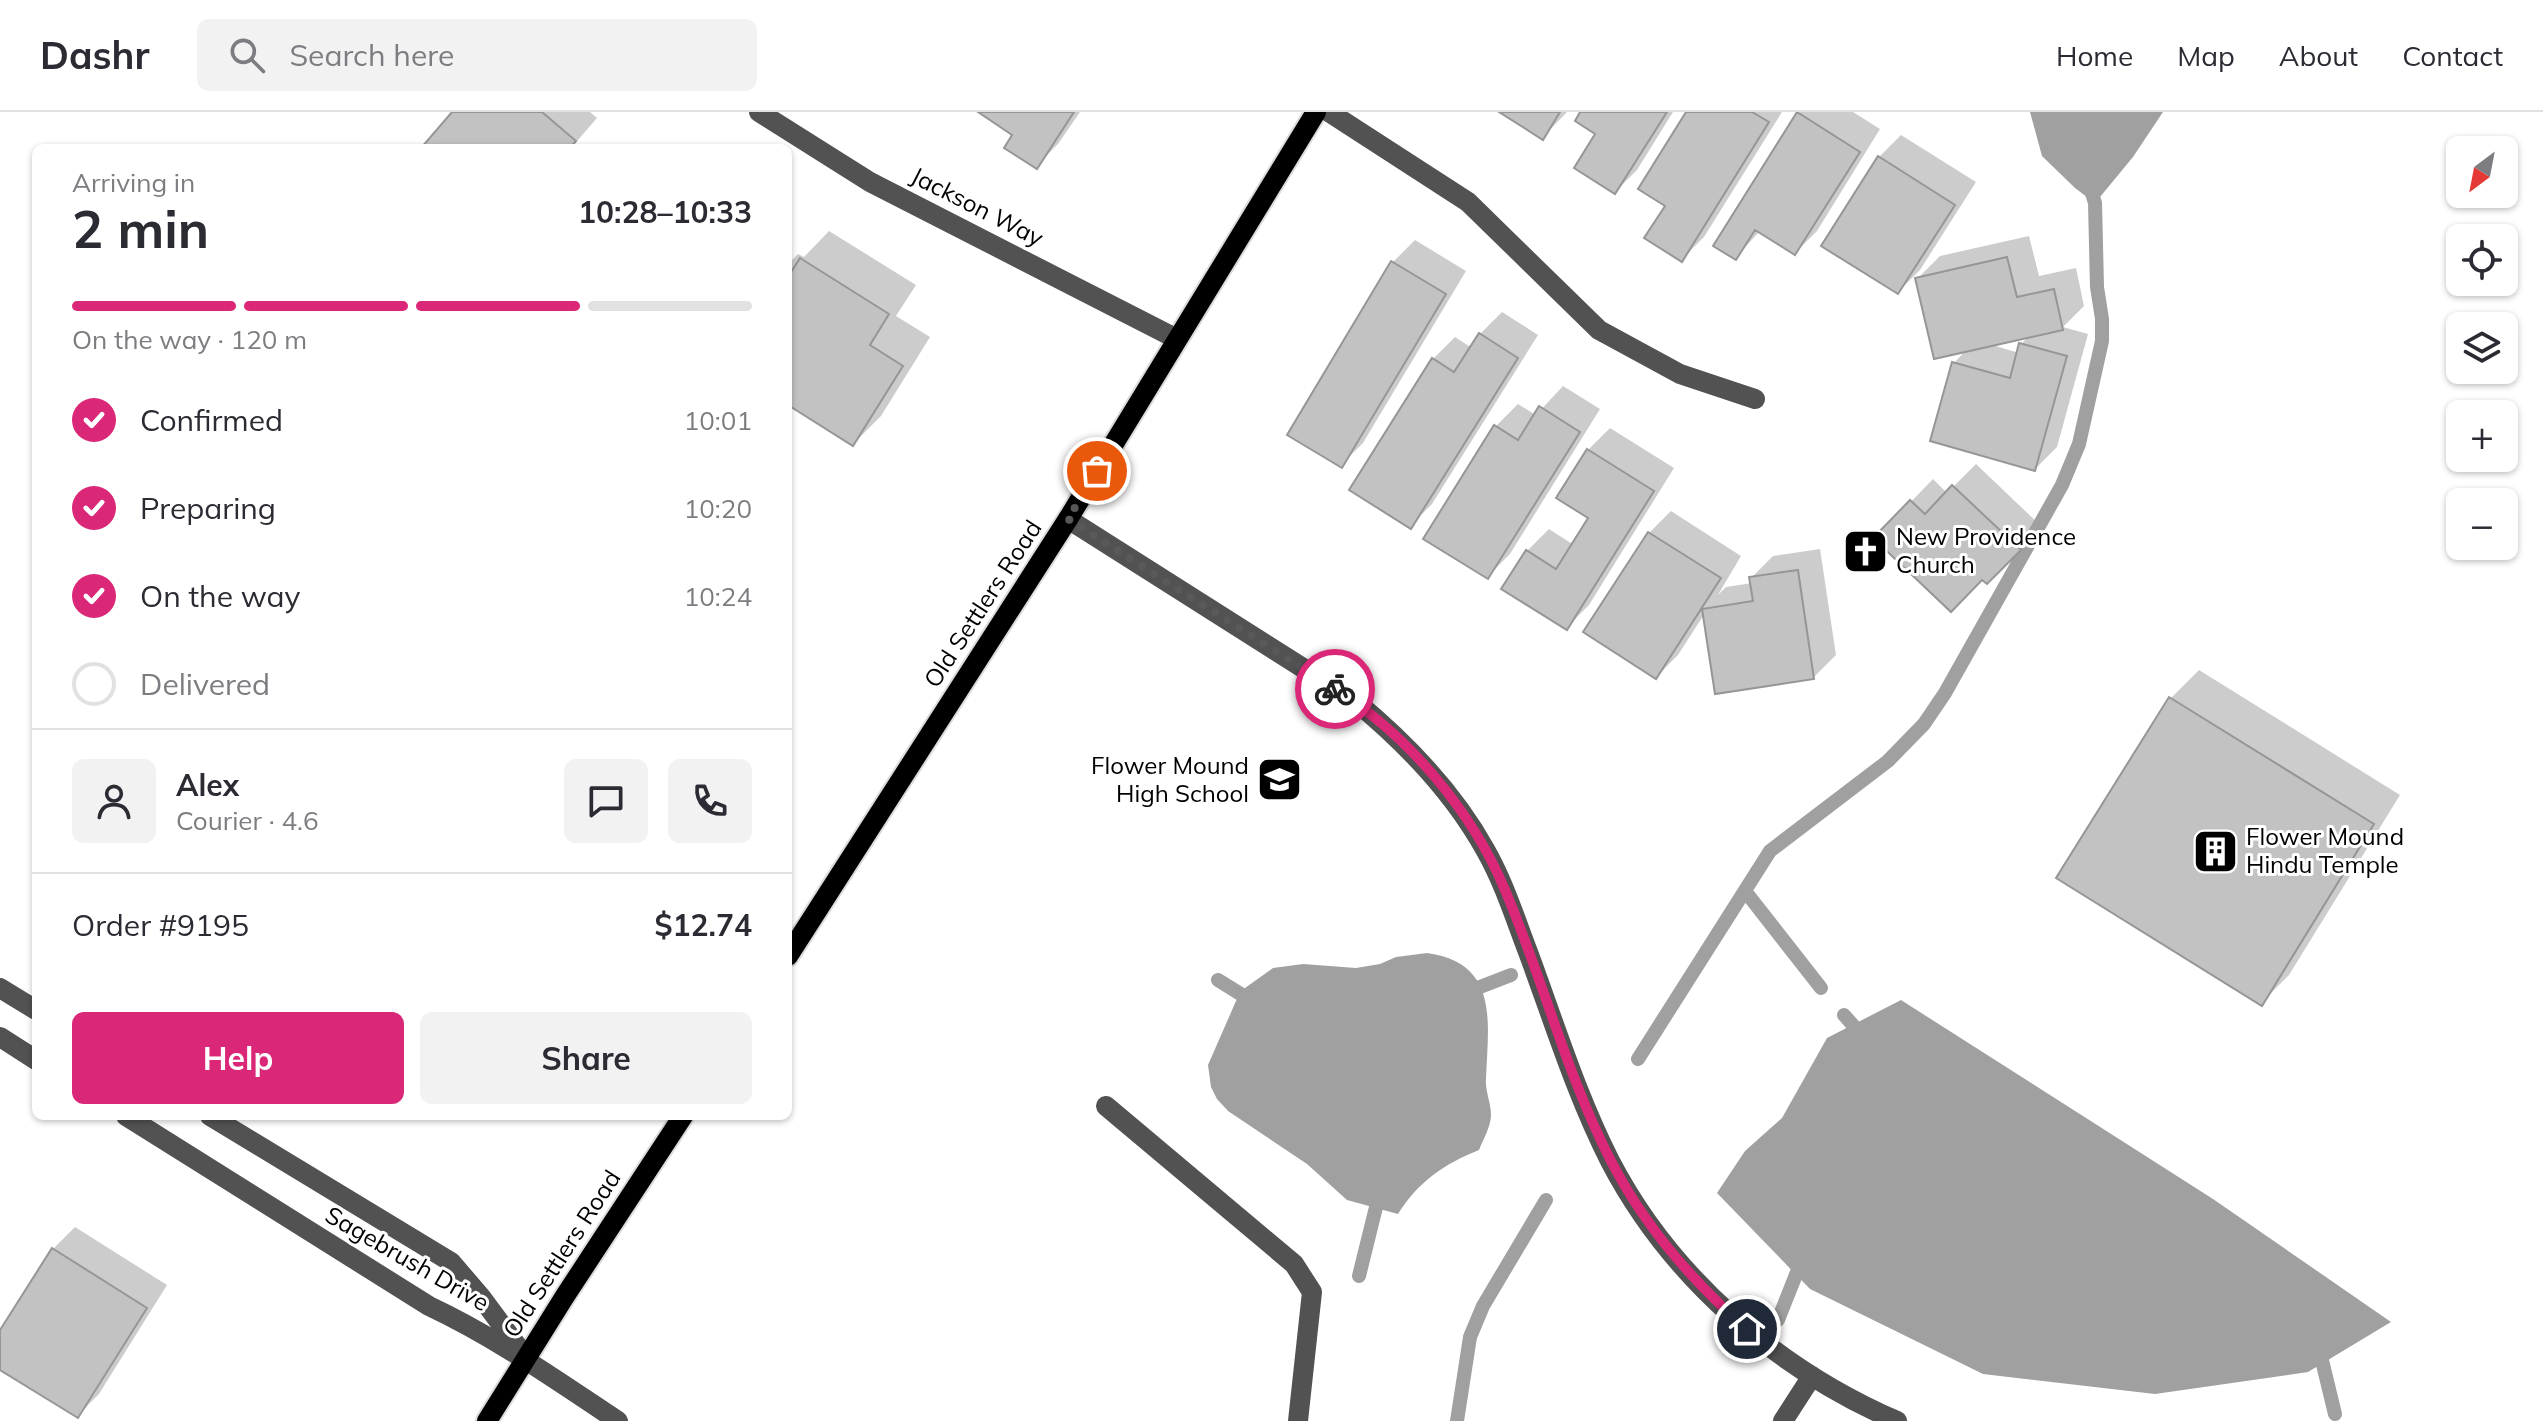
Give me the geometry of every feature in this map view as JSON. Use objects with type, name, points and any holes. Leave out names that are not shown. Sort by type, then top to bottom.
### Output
[{"type":"main road","name":"Old Settlers Road","points":[[792,950],[1068,519],[1316,112]]},
{"type":"main road","name":"Old Settlers Road","points":[[487,1421],[680,1120]]},
{"type":"street","name":"Jackson Way","points":[[759,112],[870,182],[1177,339]]},
{"type":"street","points":[[1329,112],[1468,202],[1599,330],[1680,374],[1755,399]]},
{"type":"street","points":[[1068,519],[1355,701],[1387,727],[1465,817],[1505,889],[1582,1099],[1622,1181],[1667,1246],[1705,1291],[1747,1329],[1812,1376],[1848,1398],[1897,1421]]},
{"type":"street","points":[[0,988],[32,1008]]},
{"type":"street","points":[[0,1037],[32,1057]]},
{"type":"street","points":[[1106,1106],[1294,1264],[1312,1292],[1298,1421]]},
{"type":"street","name":"Sagebrush Drive","points":[[132,1120],[429,1306],[526,1358]]},
{"type":"street","name":"Sagebrush Drive","points":[[217,1120],[451,1262],[526,1358]]},
{"type":"street","points":[[526,1358],[618,1421]]},
{"type":"street","points":[[1783,1421],[1812,1376]]},
{"type":"shaded area","points":[[2030,112],[2163,112],[2133,157],[2095,203],[2042,156]]},
{"type":"shaded area","points":[[1427,953],[1451,959],[1467,969],[1478,982],[1485,999],[1488,1037],[1486,1084],[1491,1119],[1479,1150],[1433,1175],[1414,1192],[1398,1214],[1347,1200],[1307,1164],[1228,1111],[1211,1087],[1208,1065],[1236,1001],[1245,988],[1273,968],[1303,964],[1356,968],[1380,964],[1396,957]]},
{"type":"shaded area","points":[[1901,1000],[2213,1199],[2391,1322],[2308,1372],[2155,1394],[1983,1374],[1810,1289],[1717,1193],[1745,1151],[1782,1118],[1827,1038]]},
{"type":"building","points":[[452,112],[542,112],[576,141],[573,144],[424,144]]},
{"type":"building","points":[[978,112],[1074,112],[1037,169],[1004,148],[1012,135]]},
{"type":"building","points":[[1499,112],[1560,112],[1543,140]]},
{"type":"building","points":[[1580,112],[1667,112],[1615,194],[1574,168],[1595,134],[1575,121]]},
{"type":"building","points":[[1686,112],[1752,112],[1769,122],[1682,262],[1644,238],[1665,206],[1638,189]]},
{"type":"building","points":[[1797,112],[1860,152],[1795,255],[1755,230],[1736,260],[1713,246]]},
{"type":"building","points":[[1878,156],[1955,205],[1898,294],[1821,246]]},
{"type":"building","points":[[2007,257],[2017,297],[2054,289],[2063,330],[1934,359],[1915,278]]},
{"type":"building","points":[[800,258],[889,314],[870,345],[903,366],[853,446],[792,408],[792,271]]},
{"type":"building","points":[[1391,261],[1446,294],[1342,468],[1287,435]]},
{"type":"building","points":[[1479,333],[1518,358],[1411,529],[1349,490],[1432,358],[1454,372]]},
{"type":"building","points":[[2019,343],[2067,356],[2035,471],[1930,441],[1952,362],[2010,378]]},
{"type":"building","points":[[1539,406],[1580,432],[1488,579],[1423,539],[1494,425],[1518,440]]},
{"type":"building","points":[[1587,449],[1654,491],[1567,630],[1501,589],[1526,550],[1556,569],[1588,518],[1556,498]]},
{"type":"building","points":[[1952,485],[2021,550],[1987,584],[1982,580],[1951,612],[1873,538],[1910,500],[1925,514]]},
{"type":"building","points":[[1648,532],[1721,578],[1656,679],[1583,632]]},
{"type":"building","points":[[1798,570],[1814,679],[1715,694],[1702,609],[1753,601],[1749,577]]},
{"type":"building","name":"Flower Mound Hindu Temple","points":[[2169,697],[2374,824],[2262,1006],[2056,878]]},
{"type":"building","points":[[52,1248],[147,1308],[78,1418],[0,1370],[0,1330]]},
{"type":"waterway","points":[[1638,1059],[1770,851],[1888,761],[1924,724],[1945,693],[2062,485],[2079,444],[2102,341],[2095,203],[2090,187]]},
{"type":"waterway","points":[[1745,891],[1821,988]]},
{"type":"waterway","points":[[1465,997],[1480,987],[1511,975]]},
{"type":"waterway","points":[[1218,980],[1255,1003]]},
{"type":"waterway","points":[[1844,1015],[1865,1039]]},
{"type":"waterway","points":[[1359,1276],[1380,1191]]},
{"type":"waterway","points":[[1457,1421],[1470,1337],[1483,1306],[1546,1200]]},
{"type":"waterway","points":[[1778,1320],[1803,1257]]},
{"type":"waterway","points":[[2318,1344],[2335,1414]]},
{"type":"way so far","points":[[1097,471],[1068,519],[1335,689]]},
{"type":"place","name":"New Providence Church","points":[[1865,551]]},
{"type":"place","name":"Flower Mound High School","points":[[1280,780]]},
{"type":"place","name":"Flower Mound Hindu Temple","points":[[2215,851]]},
{"type":"route","points":[[1335,689],[1387,727],[1465,817],[1505,889],[1582,1099],[1622,1181],[1651,1225],[1687,1270],[1747,1329]]}]
